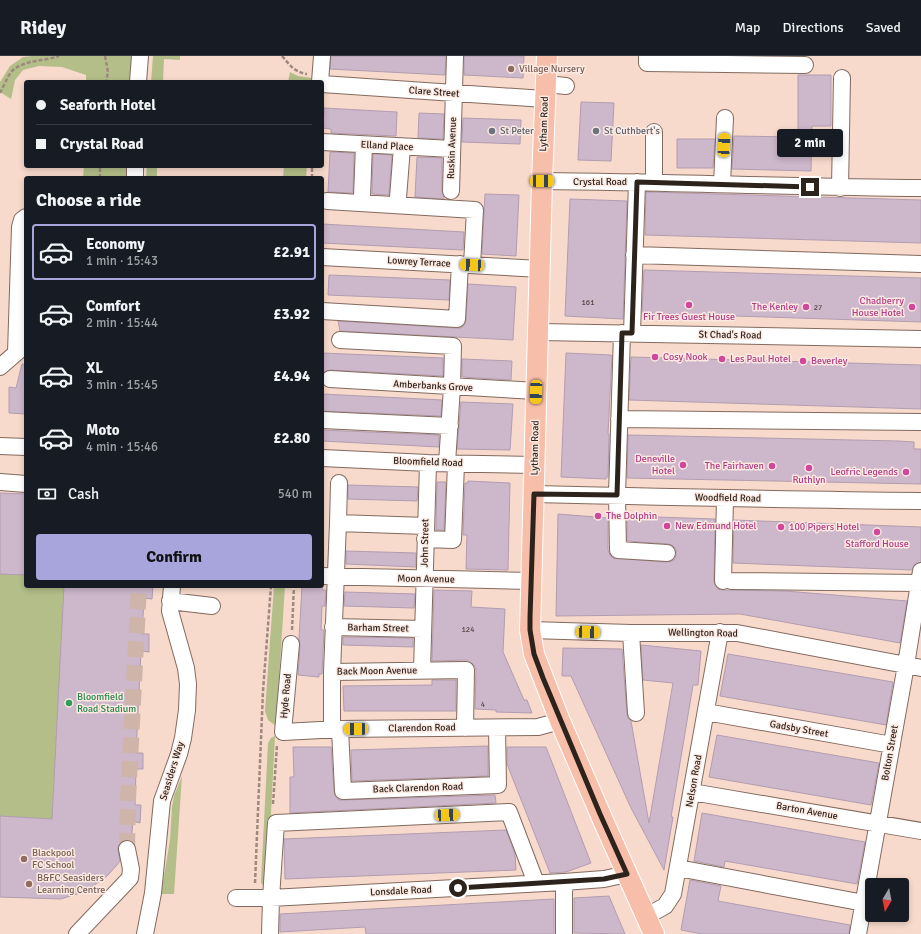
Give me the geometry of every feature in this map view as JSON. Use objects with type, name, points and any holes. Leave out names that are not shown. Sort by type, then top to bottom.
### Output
[{"type":"main road","name":"Lytham Road","points":[[547,56],[542,181],[541,269],[536,392],[530,630],[534,654],[560,721],[654,934]]},
{"type":"street","points":[[138,80],[140,56]]},
{"type":"street","points":[[318,80],[322,56]]},
{"type":"street","name":"Ruskin Avenue","points":[[451,191],[455,56]]},
{"type":"street","points":[[647,56],[647,63],[805,65]]},
{"type":"street","points":[[840,188],[842,78]]},
{"type":"street","name":"Clare Street","points":[[324,81],[454,94],[545,92],[566,86]]},
{"type":"street","points":[[722,184],[725,118]]},
{"type":"street","points":[[654,132],[654,182]]},
{"type":"street","name":"Elland Place","points":[[324,142],[452,149]]},
{"type":"street","points":[[362,197],[364,145]]},
{"type":"street","points":[[398,198],[402,147]]},
{"type":"street","name":"Crystal Road","points":[[542,181],[654,182],[840,188],[921,188]]},
{"type":"street","points":[[637,182],[634,255],[619,418],[617,495],[618,550],[667,553]]},
{"type":"street","points":[[324,311],[457,319],[475,210],[327,201]]},
{"type":"street","points":[[0,367],[21,349],[20,227],[24,218]]},
{"type":"street","points":[[634,255],[921,264]]},
{"type":"street","name":"Lowrey Terrace","points":[[324,257],[541,269]]},
{"type":"street","name":"St Chad's Road","points":[[539,332],[921,339]]},
{"type":"street","points":[[338,523],[425,532],[453,540],[450,426],[453,346],[340,340]]},
{"type":"street","name":"Amberbanks Grove","points":[[330,379],[536,392]]},
{"type":"street","points":[[619,418],[921,422]]},
{"type":"street","points":[[324,420],[450,426]]},
{"type":"street","points":[[0,446],[24,447]]},
{"type":"street","name":"Bloomfield Road","points":[[324,458],[428,463],[534,465]]},
{"type":"street","name":"John Street","points":[[422,671],[428,463]]},
{"type":"street","points":[[0,482],[24,484]]},
{"type":"street","points":[[336,730],[332,672],[333,627],[328,577],[338,523],[339,483]]},
{"type":"street","name":"Woodfield Road","points":[[534,494],[725,499],[921,501]]},
{"type":"street","points":[[725,499],[727,581],[920,577]]},
{"type":"street","name":"Moon Avenue","points":[[328,577],[531,581]]},
{"type":"street","name":"Bolton Street","points":[[858,934],[892,746],[914,666],[920,577]]},
{"type":"street","points":[[171,594],[212,606]]},
{"type":"street","name":"Seasiders Way","points":[[145,934],[153,893],[162,801],[179,754],[187,710],[188,691],[186,668],[172,620],[171,594]]},
{"type":"street","name":"Barham Street","points":[[333,627],[423,629]]},
{"type":"street","name":"Wellington Road","points":[[530,630],[631,633],[737,632],[914,666]]},
{"type":"street","name":"Nelson Road","points":[[647,916],[665,906],[673,894],[720,632]]},
{"type":"street","points":[[631,633],[636,713]]},
{"type":"street","name":"Hyde Road","points":[[283,732],[291,644]]},
{"type":"street","name":"Back Moon Avenue","points":[[332,672],[466,670],[465,728]]},
{"type":"street","name":"Gadsby Street","points":[[706,712],[892,746]]},
{"type":"street","name":"Clarendon Road","points":[[283,732],[538,727],[560,721]]},
{"type":"street","name":"Back Clarendon Road","points":[[336,730],[343,791],[498,785],[497,728]]},
{"type":"street","name":"Barton Avenue","points":[[692,792],[921,831]]},
{"type":"street","points":[[270,934],[276,824],[509,812],[536,883]]},
{"type":"street","points":[[77,934],[130,878],[131,869],[127,849]]},
{"type":"street","points":[[678,868],[864,903]]},
{"type":"street","name":"Lonsdale Road","points":[[236,898],[271,898],[564,882],[604,879],[627,874]]},
{"type":"street","points":[[564,882],[564,934]]},
{"type":"path","points":[[0,93],[13,71],[27,62],[42,61],[59,56]]},
{"type":"path","points":[[105,56],[108,72],[106,80]]},
{"type":"path","points":[[282,56],[296,71],[318,80]]},
{"type":"path","points":[[254,898],[263,691],[271,588]]},
{"type":"path","points":[[291,644],[294,588]]},
{"type":"path","name":"Hyde Road","points":[[273,804],[277,745],[283,732]]},
{"type":"green space","points":[[140,56],[138,80],[86,80],[86,75],[62,67],[39,66],[23,70],[15,80],[11,99],[0,92],[0,82],[10,66],[23,57]]},
{"type":"green space","points":[[153,56],[180,56],[180,60],[164,59],[163,80],[151,80]]},
{"type":"green space","points":[[290,72],[298,76],[312,78],[312,80],[288,80]]},
{"type":"green space","points":[[84,168],[135,168],[135,176],[83,176]]},
{"type":"green space","points":[[147,168],[157,168],[157,176],[146,176]]},
{"type":"green space","points":[[284,168],[307,168],[306,176],[283,176]]},
{"type":"green space","name":"Bloomfield Road Stadium","points":[[0,493],[24,494],[24,588],[153,588],[152,599],[144,599],[142,634],[149,634],[149,652],[141,652],[136,753],[143,753],[143,769],[136,769],[135,805],[141,805],[140,823],[133,822],[132,836],[126,853],[107,876],[86,891],[61,899],[0,897]]},
{"type":"green space","points":[[274,588],[285,588],[276,726],[268,720],[265,711]]},
{"type":"green space","points":[[275,736],[271,813],[272,819],[264,886],[261,881],[268,743],[271,738]]},
{"type":"green space","points":[[182,776],[174,894],[161,894],[170,840],[172,807],[174,796]]},
{"type":"building","points":[[331,56],[446,56],[445,75],[330,69]]},
{"type":"building","points":[[464,56],[524,56],[523,78],[464,75]]},
{"type":"building","points":[[798,75],[831,75],[831,126],[812,126],[811,171],[732,169],[734,136],[798,137]]},
{"type":"building","name":"St Cuthbert's","points":[[581,102],[614,103],[611,161],[578,160]]},
{"type":"building","points":[[324,108],[397,112],[396,136],[331,133],[331,129],[324,128]]},
{"type":"building","points":[[419,113],[444,114],[443,139],[418,138]]},
{"type":"building","name":"St Peter","points":[[463,118],[521,120],[520,144],[462,142]]},
{"type":"building","points":[[677,139],[715,139],[713,168],[677,168]]},
{"type":"building","points":[[330,152],[354,153],[353,193],[328,192]]},
{"type":"building","points":[[373,154],[392,155],[389,195],[372,194]]},
{"type":"building","points":[[417,157],[442,158],[442,191],[444,199],[415,197]]},
{"type":"building","points":[[646,192],[921,200],[921,243],[645,235]]},
{"type":"building","points":[[485,194],[519,195],[516,256],[482,254]]},
{"type":"building","points":[[570,199],[627,201],[623,319],[565,316]]},
{"type":"building","points":[[324,224],[464,232],[463,250],[324,243]]},
{"type":"building","points":[[644,270],[921,278],[921,322],[642,313]]},
{"type":"building","points":[[329,275],[450,280],[449,300],[328,295]]},
{"type":"building","points":[[468,284],[516,287],[513,340],[340,331],[338,321],[461,328],[465,324],[466,320]]},
{"type":"building","points":[[324,353],[443,358],[443,376],[331,370],[324,372]]},
{"type":"building","points":[[566,353],[612,356],[608,434],[608,477],[606,477],[606,479],[561,477]]},
{"type":"building","points":[[631,357],[921,365],[921,409],[629,400]]},
{"type":"building","points":[[462,359],[512,361],[511,380],[462,377]]},
{"type":"building","points":[[22,364],[24,364],[24,414],[9,413],[9,387],[16,388]]},
{"type":"building","points":[[324,394],[442,400],[441,416],[324,411]]},
{"type":"building","points":[[461,402],[513,404],[510,450],[457,449]]},
{"type":"building","points":[[324,430],[439,435],[439,447],[324,441]]},
{"type":"building","points":[[628,435],[914,442],[914,449],[921,449],[921,484],[627,478]]},
{"type":"building","points":[[468,481],[510,483],[508,570],[466,569],[467,535],[463,535],[465,483],[468,483]]},
{"type":"building","points":[[437,482],[446,482],[444,530],[436,530]]},
{"type":"building","points":[[348,485],[418,487],[417,501],[348,499]]},
{"type":"building","points":[[0,493],[24,494],[24,575],[0,574]]},
{"type":"building","points":[[558,514],[608,518],[608,550],[613,558],[666,562],[675,559],[676,549],[672,545],[627,541],[627,516],[715,519],[714,581],[718,589],[785,591],[907,601],[900,643],[740,614],[556,616]]},
{"type":"building","points":[[734,520],[921,527],[921,562],[914,565],[912,570],[733,563]]},
{"type":"building","points":[[346,551],[416,553],[416,567],[346,564]]},
{"type":"building","name":"Bloomfield Road Stadium","points":[[64,588],[153,588],[152,599],[144,598],[142,634],[149,634],[149,652],[141,651],[136,753],[143,753],[143,769],[136,769],[135,805],[141,805],[140,823],[133,821],[131,840],[125,840],[118,846],[120,861],[117,865],[107,876],[86,891],[61,899],[0,897],[0,816],[52,819]]},
{"type":"building","points":[[302,588],[322,588],[322,590],[326,590],[325,606],[322,606],[321,630],[324,630],[322,674],[319,674],[319,677],[298,675]]},
{"type":"building","points":[[434,590],[472,591],[471,607],[505,609],[503,652],[524,700],[527,700],[532,713],[496,712],[496,710],[475,709],[476,670],[474,665],[466,660],[432,661]]},
{"type":"building","points":[[345,592],[415,594],[414,608],[344,606]]},
{"type":"building","points":[[343,637],[413,638],[413,647],[343,645]]},
{"type":"building","points":[[641,645],[701,651],[698,685],[693,685],[671,817],[673,817],[664,870],[631,808],[571,676],[562,676],[563,648],[622,649],[627,714],[631,721],[649,823],[673,683],[643,680]]},
{"type":"building","points":[[728,654],[893,682],[886,725],[720,696]]},
{"type":"building","points":[[432,680],[456,680],[456,711],[344,711],[343,686],[432,685]]},
{"type":"building","points":[[717,735],[879,763],[871,805],[709,777]]},
{"type":"building","points":[[488,746],[488,776],[352,781],[351,750]]},
{"type":"building","points":[[293,747],[331,747],[334,791],[335,796],[339,800],[495,795],[496,803],[290,813],[290,777],[294,777]]},
{"type":"building","points":[[507,747],[546,747],[591,863],[566,872],[550,873],[507,764]]},
{"type":"building","points":[[702,813],[865,842],[857,884],[725,861],[724,867],[694,861]]},
{"type":"building","points":[[506,830],[515,854],[516,870],[285,879],[284,839]]},
{"type":"building","points":[[690,880],[721,886],[718,901],[850,925],[849,934],[702,934],[681,930]]},
{"type":"building","points":[[609,896],[625,934],[574,933],[574,898]]},
{"type":"building","points":[[554,899],[554,934],[366,934],[365,927],[280,932],[280,914]]},
{"type":"tunnel","points":[[127,849],[128,800],[139,588]]},
{"type":"place","name":"Village Nursery","points":[[511,69]]},
{"type":"place","name":"St Peter","points":[[492,131]]},
{"type":"place","name":"St Cuthbert's","points":[[596,131]]},
{"type":"place","name":"Fir Trees Guest House","points":[[689,305]]},
{"type":"place","name":"The Kenley","points":[[806,307]]},
{"type":"place","name":"Chadberry House Hotel","points":[[912,307]]},
{"type":"place","name":"Cosy Nook","points":[[655,357]]},
{"type":"place","name":"Les Paul Hotel","points":[[722,359]]},
{"type":"place","name":"Beverley","points":[[803,361]]},
{"type":"place","name":"Deneville Hotel","points":[[683,465]]},
{"type":"place","name":"The Fairhaven","points":[[772,466]]},
{"type":"place","name":"Ruthlyn","points":[[809,468]]},
{"type":"place","name":"Leofric Legends","points":[[906,472]]},
{"type":"place","name":"The Dolphin","points":[[598,516]]},
{"type":"place","name":"New Edmund Hotel","points":[[667,526]]},
{"type":"place","name":"100 Pipers Hotel","points":[[781,527]]},
{"type":"place","name":"Stafford House","points":[[877,532]]},
{"type":"place","name":"Bloomfield Road Stadium","points":[[69,703]]},
{"type":"place","name":"Blackpool FC School","points":[[24,859]]},
{"type":"place","name":"B&FC Seasiders Learning Centre","points":[[29,884]]},
{"type":"route","points":[[458,888],[604,879],[627,874],[560,721],[543,678],[534,654],[530,630],[530,618],[534,494],[617,495],[622,333],[632,333],[637,182],[810,187]]}]
